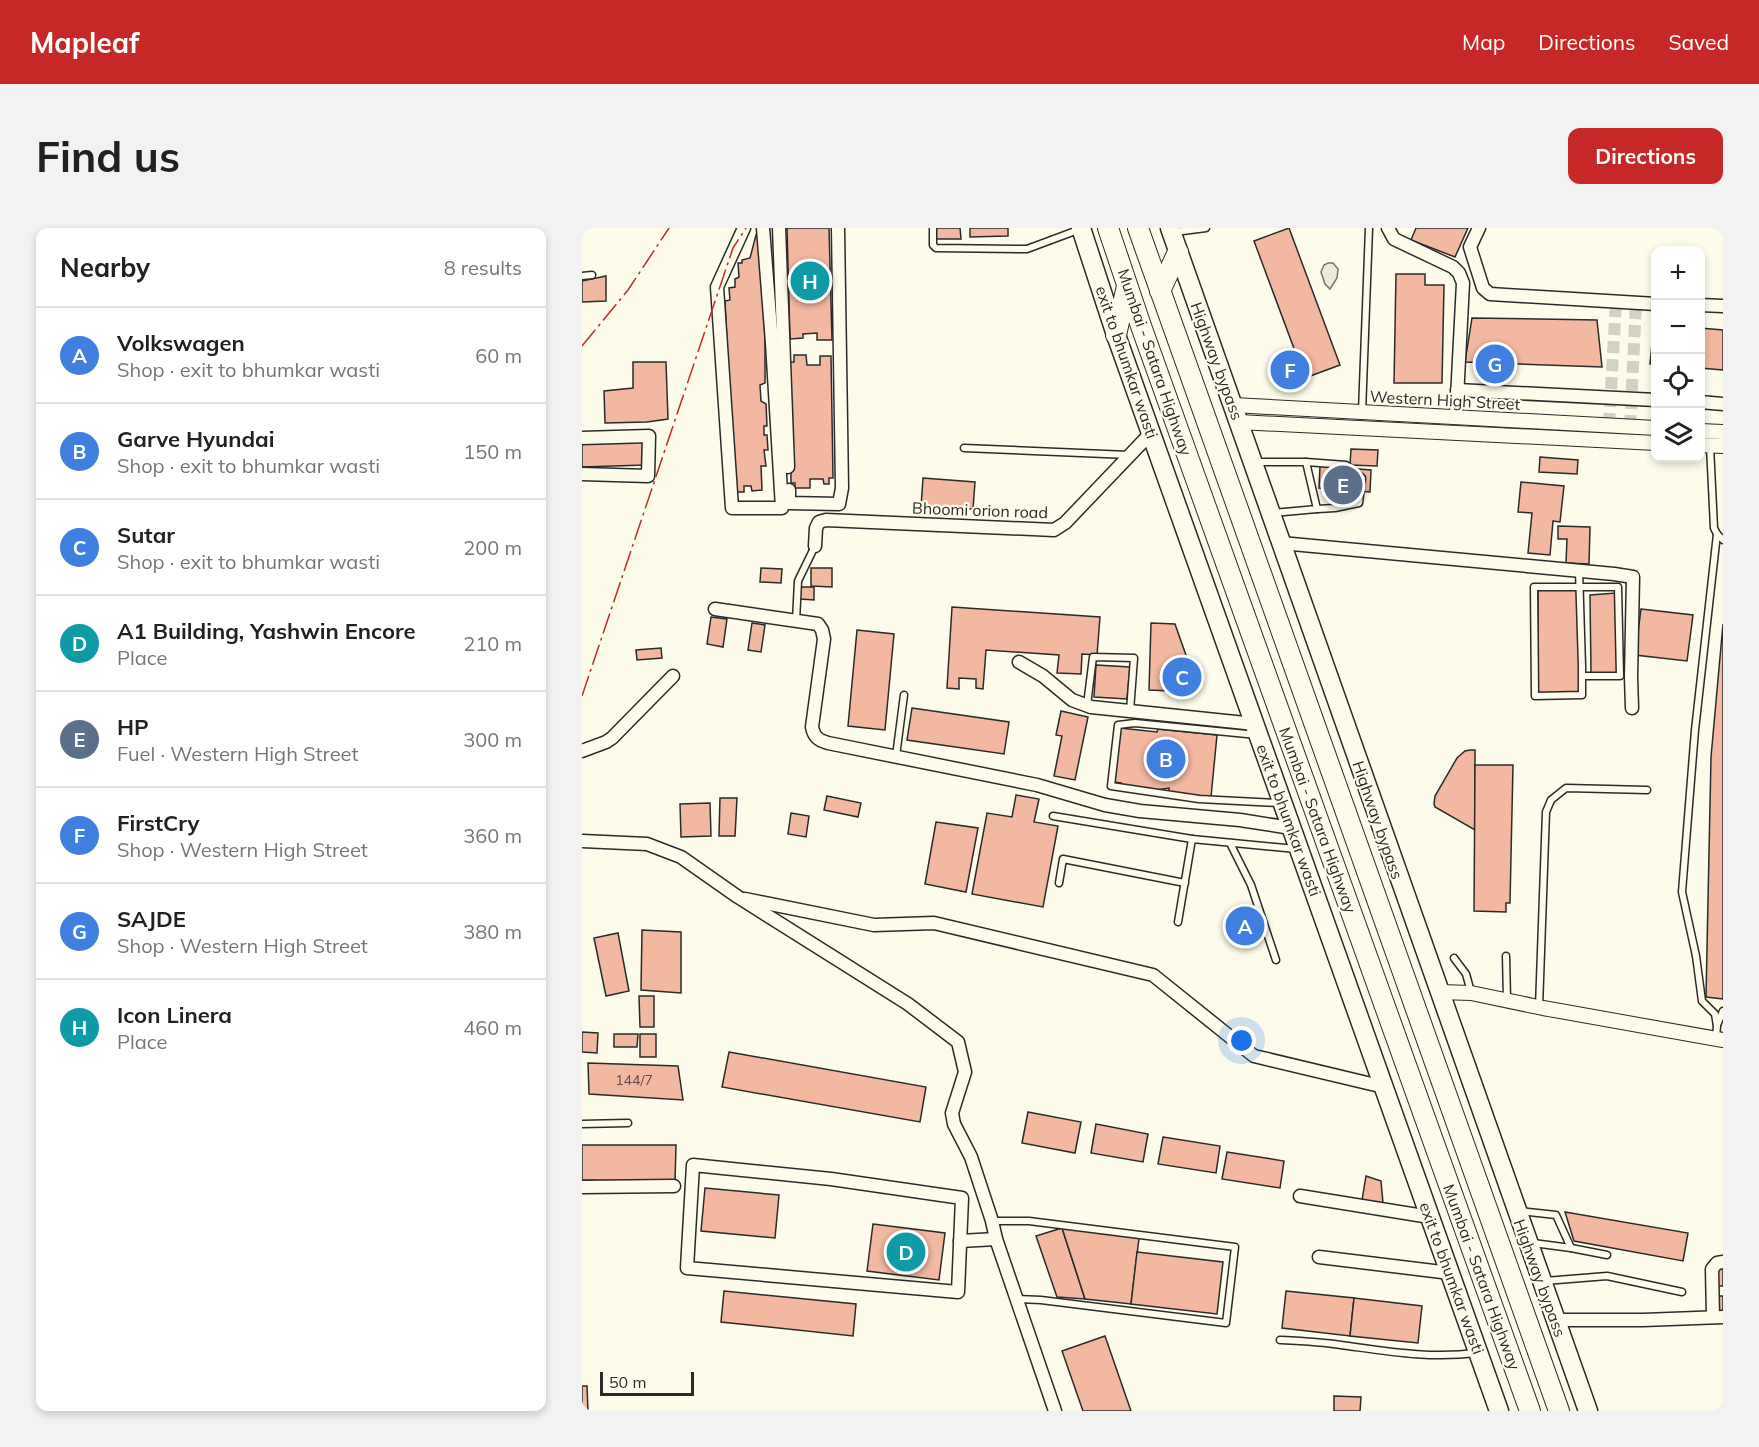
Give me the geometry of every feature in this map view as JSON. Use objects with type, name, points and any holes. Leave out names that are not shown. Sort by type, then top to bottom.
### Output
[{"type":"highway","name":"Mumbai - Satara Highway","points":[[1108,228],[1530,1411]]},
{"type":"highway","name":"Mumbai - Satara Highway","points":[[1138,228],[1559,1411]]},
{"type":"highway","points":[[1160,291],[1178,252]]},
{"type":"highway","points":[[1116,335],[1127,286]]},
{"type":"main road","name":"exit to bhumkar wasti","points":[[1081,229],[1116,335],[1499,1411]]},
{"type":"main road","name":"Highway bypass","points":[[1170,230],[1588,1411]]},
{"type":"street","points":[[744,228],[717,287],[732,508],[782,508],[763,228]]},
{"type":"street","points":[[779,228],[789,503],[839,504],[842,488],[838,228]]},
{"type":"street","points":[[1388,228],[1394,239],[1453,267],[1459,273],[1463,283],[1456,417]]},
{"type":"street","points":[[1479,228],[1470,247],[1483,288],[1490,294],[1651,304]]},
{"type":"street","points":[[1705,306],[1723,306]]},
{"type":"street","points":[[1457,390],[1651,400]]},
{"type":"street","points":[[1705,402],[1723,404]]},
{"type":"street","points":[[1361,428],[1362,412]]},
{"type":"street","name":"Western High Street","points":[[1236,413],[1362,412],[1651,428]]},
{"type":"street","name":"Western High Street","points":[[1236,413],[1361,428],[1651,443]]},
{"type":"street","points":[[1617,426],[1617,441]]},
{"type":"street","points":[[1705,431],[1723,432]]},
{"type":"street","name":"Bhoomi orion road","points":[[815,546],[816,528],[819,522],[826,520],[1054,530],[1065,523],[1151,433]]},
{"type":"street","points":[[582,438],[649,436],[648,476],[582,474]]},
{"type":"street","points":[[1281,543],[1634,577],[1632,708]]},
{"type":"street","points":[[715,609],[818,624],[824,639],[812,727],[814,736],[819,740],[1037,785],[1104,805],[1291,828]]},
{"type":"street","points":[[1018,662],[1043,676],[1072,700],[1087,705],[1257,730]]},
{"type":"street","points":[[582,751],[612,738],[673,676]]},
{"type":"street","points":[[582,841],[647,844],[681,857],[738,897],[908,1004],[958,1042],[965,1072],[952,1113],[954,1124],[971,1157],[996,1239],[1055,1411]]},
{"type":"street","points":[[738,897],[874,925],[934,923],[1153,975],[1254,1056],[1384,1087]]},
{"type":"street","points":[[1440,992],[1471,993],[1539,1007],[1718,1035]]},
{"type":"street","points":[[693,1165],[831,1179],[962,1198],[960,1241],[958,1292],[687,1268],[693,1165]]},
{"type":"street","points":[[582,1187],[674,1186]]},
{"type":"street","points":[[1300,1196],[1430,1217]]},
{"type":"street","points":[[960,1241],[996,1239]]},
{"type":"street","points":[[1318,1257],[1450,1274]]},
{"type":"street","points":[[1555,1320],[1718,1317],[1712,1269],[1717,1263],[1723,1262]]},
{"type":"lane","points":[[933,228],[933,245],[936,248],[1027,249],[1081,229]]},
{"type":"lane","points":[[1170,230],[1206,228]]},
{"type":"lane","points":[[1362,412],[1369,228]]},
{"type":"lane","points":[[582,276],[592,275]]},
{"type":"lane","points":[[1711,445],[1714,528],[1723,540]]},
{"type":"lane","points":[[964,448],[1130,454]]},
{"type":"lane","points":[[1252,462],[1346,465],[1362,478],[1359,503],[1335,508],[1270,513]]},
{"type":"lane","points":[[1306,462],[1317,509]]},
{"type":"lane","points":[[1717,534],[1695,730],[1682,892],[1696,956],[1702,1001],[1715,1014],[1718,1035]]},
{"type":"lane","points":[[796,621],[798,581],[815,546]]},
{"type":"lane","points":[[1579,570],[1579,586],[1582,676],[1582,695],[1534,696],[1533,586],[1579,586],[1618,587],[1620,676],[1582,676]]},
{"type":"lane","points":[[1087,705],[1093,657],[1134,658],[1130,711]]},
{"type":"lane","points":[[896,756],[904,695]]},
{"type":"lane","points":[[1257,730],[1135,723],[1118,725],[1110,786],[1199,799],[1283,803]]},
{"type":"lane","points":[[1539,1007],[1546,812],[1551,800],[1566,788],[1647,790]]},
{"type":"lane","points":[[1053,816],[1192,839],[1299,849]]},
{"type":"lane","points":[[1178,922],[1192,839]]},
{"type":"lane","points":[[1230,843],[1251,885],[1276,960]]},
{"type":"lane","points":[[1059,883],[1063,859],[1185,882]]},
{"type":"lane","points":[[1506,956],[1507,1000]]},
{"type":"lane","points":[[1454,958],[1466,974],[1471,993]]},
{"type":"lane","points":[[1718,1035],[1723,1011]]},
{"type":"lane","points":[[582,1124],[628,1123]]},
{"type":"lane","points":[[1516,1211],[1556,1215],[1571,1248]]},
{"type":"lane","points":[[992,1221],[1029,1221],[1235,1247],[1226,1323],[1017,1299]]},
{"type":"lane","points":[[1528,1242],[1607,1255]]},
{"type":"lane","points":[[1542,1282],[1607,1276],[1682,1292]]},
{"type":"lane","points":[[1280,1340],[1429,1356],[1479,1352]]},
{"type":"shaded area","points":[[1333,263],[1338,269],[1337,278],[1330,289],[1325,284],[1321,272],[1324,265]]},
{"type":"building","points":[[787,228],[829,228],[832,340],[817,340],[817,333],[803,334],[803,338],[790,339]]},
{"type":"building","points":[[934,228],[960,228],[961,239],[934,239]]},
{"type":"building","points":[[970,228],[1008,228],[1008,236],[970,237]]},
{"type":"building","points":[[1289,228],[1340,365],[1305,378],[1254,241]]},
{"type":"building","points":[[1416,228],[1468,228],[1455,257],[1411,240]]},
{"type":"building","points":[[756,235],[761,235],[765,383],[760,385],[761,401],[766,404],[767,426],[764,426],[764,435],[767,435],[768,450],[764,450],[766,466],[761,466],[762,490],[752,491],[751,486],[744,486],[744,492],[734,492],[725,301],[730,300],[729,288],[735,287],[735,279],[739,277],[738,263],[750,258]]},
{"type":"building","points":[[1396,274],[1425,274],[1425,285],[1444,285],[1442,383],[1394,383]]},
{"type":"building","points":[[606,276],[606,301],[582,302],[582,281]]},
{"type":"building","points":[[1472,318],[1597,320],[1602,367],[1465,362]]},
{"type":"building","points":[[1705,328],[1723,330],[1723,370],[1705,368]]},
{"type":"building","points":[[794,355],[806,355],[807,365],[820,365],[820,356],[831,356],[833,478],[829,478],[829,484],[824,484],[823,479],[810,479],[810,488],[795,488],[795,483],[791,483],[790,362],[794,362]]},
{"type":"building","points":[[633,362],[666,362],[668,419],[605,423],[604,391],[633,388]]},
{"type":"building","points":[[646,440],[645,465],[582,467],[582,442]]},
{"type":"building","points":[[1351,449],[1378,450],[1377,466],[1350,465]]},
{"type":"building","points":[[1540,457],[1578,460],[1577,474],[1539,472]]},
{"type":"building","points":[[1320,466],[1371,470],[1370,492],[1319,488]]},
{"type":"building","points":[[923,478],[975,482],[973,509],[921,507]]},
{"type":"building","points":[[1521,482],[1564,486],[1560,522],[1553,521],[1550,555],[1528,553],[1532,513],[1518,512]]},
{"type":"building","points":[[1558,526],[1590,527],[1589,564],[1566,563],[1567,539],[1558,539]]},
{"type":"building","points":[[761,568],[782,569],[781,583],[760,582]]},
{"type":"building","points":[[811,568],[832,568],[832,587],[811,586]]},
{"type":"building","points":[[800,587],[814,587],[814,600],[800,599]]},
{"type":"building","points":[[1578,588],[1580,694],[1538,695],[1538,589]]},
{"type":"building","points":[[1616,593],[1617,673],[1591,673],[1590,595]]},
{"type":"building","points":[[952,607],[1100,617],[1097,655],[1082,654],[1081,674],[1057,673],[1059,655],[986,650],[983,689],[976,688],[976,679],[959,678],[959,689],[947,688]]},
{"type":"building","points":[[1641,609],[1693,615],[1687,661],[1635,655]]},
{"type":"building","points":[[711,617],[727,619],[723,647],[707,644]]},
{"type":"building","points":[[752,623],[765,625],[761,652],[748,650]]},
{"type":"building","points":[[1151,623],[1175,624],[1193,675],[1193,692],[1149,690]]},
{"type":"building","points":[[1723,624],[1723,999],[1706,997],[1711,757]]},
{"type":"building","points":[[857,630],[894,634],[885,730],[848,726]]},
{"type":"building","points":[[661,648],[662,658],[637,660],[636,650]]},
{"type":"building","points":[[1096,665],[1130,667],[1127,699],[1094,697]]},
{"type":"building","points":[[912,708],[1009,722],[1004,754],[907,740]]},
{"type":"building","points":[[1061,711],[1088,717],[1075,780],[1054,776],[1062,736],[1056,735]]},
{"type":"building","points":[[1120,728],[1217,735],[1211,797],[1169,792],[1169,788],[1156,790],[1121,787],[1121,783],[1114,782]]},
{"type":"building","points":[[1470,750],[1475,750],[1475,830],[1435,807],[1434,804],[1435,796],[1457,758]]},
{"type":"building","points":[[1475,765],[1513,765],[1510,903],[1506,903],[1506,912],[1474,911]]},
{"type":"building","points":[[1016,795],[1039,799],[1034,822],[1058,826],[1043,907],[972,894],[987,813],[1012,817]]},
{"type":"building","points":[[827,796],[861,803],[858,817],[824,810]]},
{"type":"building","points":[[720,798],[737,798],[735,836],[719,836]]},
{"type":"building","points":[[710,803],[711,836],[681,837],[680,804]]},
{"type":"building","points":[[791,813],[809,816],[806,837],[788,834]]},
{"type":"building","points":[[936,822],[978,828],[966,892],[925,884]]},
{"type":"building","points":[[642,930],[681,932],[681,993],[641,990]]},
{"type":"building","points":[[618,933],[629,991],[606,996],[594,938]]},
{"type":"building","points":[[639,996],[654,996],[654,1027],[640,1027]]},
{"type":"building","points":[[582,1032],[598,1033],[597,1053],[582,1052]]},
{"type":"building","points":[[614,1034],[638,1034],[637,1047],[614,1047]]},
{"type":"building","points":[[640,1034],[656,1034],[656,1057],[640,1057]]},
{"type":"building","points":[[729,1052],[926,1087],[920,1122],[722,1087]]},
{"type":"building","points":[[588,1063],[678,1066],[683,1100],[589,1094]]},
{"type":"building","points":[[1028,1112],[1081,1122],[1075,1153],[1022,1143]]},
{"type":"building","points":[[1096,1124],[1148,1134],[1143,1162],[1091,1153]]},
{"type":"building","points":[[1163,1137],[1220,1146],[1216,1173],[1158,1164]]},
{"type":"building","points":[[582,1145],[676,1145],[675,1182],[582,1180]]},
{"type":"building","points":[[1227,1152],[1284,1161],[1280,1188],[1222,1179]]},
{"type":"building","points":[[1366,1176],[1381,1181],[1383,1203],[1362,1200]]},
{"type":"building","points":[[705,1188],[779,1195],[775,1238],[701,1231]]},
{"type":"building","points":[[1565,1212],[1688,1233],[1683,1261],[1574,1241]]},
{"type":"building","points":[[873,1224],[945,1233],[939,1280],[867,1271]]},
{"type":"building","points":[[1062,1228],[1085,1299],[1057,1297],[1036,1236]]},
{"type":"building","points":[[1062,1228],[1139,1238],[1131,1304],[1085,1299]]},
{"type":"building","points":[[1137,1252],[1223,1262],[1217,1314],[1131,1304]]},
{"type":"building","points":[[1723,1268],[1723,1286],[1717,1286],[1716,1269]]},
{"type":"building","points":[[724,1291],[856,1304],[853,1336],[721,1322]]},
{"type":"building","points":[[1286,1291],[1354,1298],[1350,1336],[1282,1328]]},
{"type":"building","points":[[1718,1296],[1723,1296],[1723,1313],[1719,1314]]},
{"type":"building","points":[[1354,1298],[1422,1306],[1418,1343],[1350,1336]]},
{"type":"building","points":[[1105,1336],[1131,1411],[1083,1411],[1062,1351]]},
{"type":"building","points":[[582,1386],[587,1386],[588,1411],[582,1411]]},
{"type":"building","points":[[1334,1396],[1361,1397],[1360,1411],[1334,1411]]},
{"type":"tunnel","points":[[1609,425],[1616,302]]},
{"type":"tunnel","points":[[1630,427],[1636,304]]},
{"type":"power","points":[[582,346],[628,290],[669,228]]},
{"type":"power","points":[[582,696],[733,248],[746,228]]},
{"type":"place","name":"Icon Linera","points":[[810,281]]},
{"type":"place","name":"SAJDE","points":[[1495,364]]},
{"type":"place","name":"FirstCry","points":[[1290,370]]},
{"type":"place","name":"HP","points":[[1343,485]]},
{"type":"place","name":"Sutar","points":[[1182,677]]},
{"type":"place","name":"Garve Hyundai","points":[[1166,759]]},
{"type":"place","name":"Volkswagen","points":[[1245,926]]},
{"type":"place","name":"A1 Building, Yashwin Encore","points":[[906,1252]]}]
